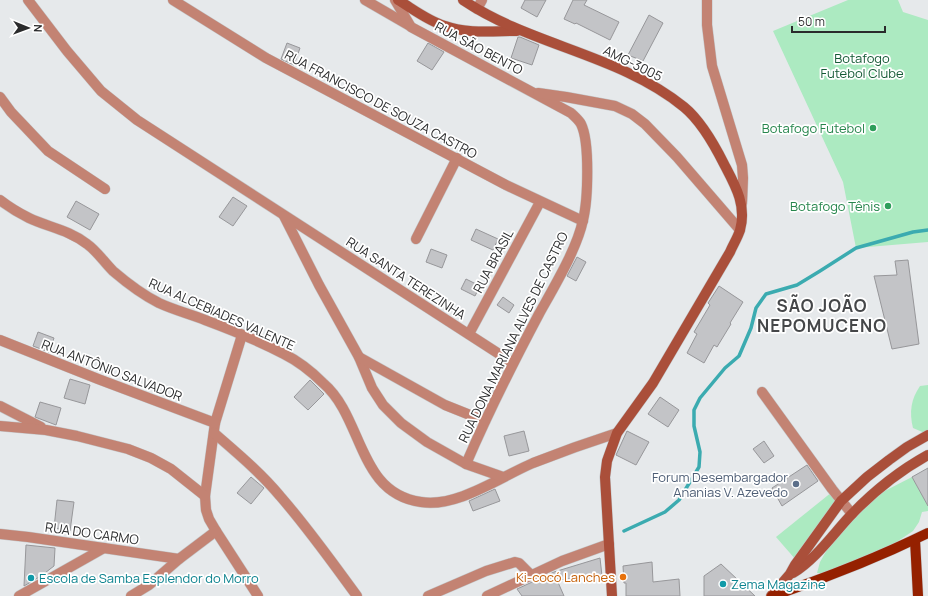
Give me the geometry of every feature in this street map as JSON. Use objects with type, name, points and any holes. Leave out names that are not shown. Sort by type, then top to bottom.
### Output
[{"type":"main road","points":[[397,0],[425,17],[445,26],[483,32],[519,30]]},
{"type":"main road","name":"AMG-3005","points":[[463,0],[477,9],[519,30],[625,71],[654,86],[685,108],[701,126],[719,154],[734,182],[742,204],[740,230],[730,252],[653,383],[617,432],[607,461],[605,478],[612,596]]},
{"type":"main road","points":[[771,596],[790,574],[841,502],[867,477],[888,460],[906,447],[928,435]]},
{"type":"main road","points":[[790,574],[799,569],[816,554],[852,514],[879,488],[901,471],[928,455]]},
{"type":"main road","points":[[771,596],[843,572],[928,533]]},
{"type":"main road","points":[[915,540],[918,596]]},
{"type":"street","name":"RUA SANTA TEREZINHA","points":[[28,0],[67,51],[101,91],[137,120],[513,363]]},
{"type":"street","name":"RUA FRANCISCO DE SOUZA CASTRO","points":[[173,0],[266,58],[540,202],[583,221]]},
{"type":"street","name":"RUA SÃO BENTO","points":[[365,0],[384,12],[570,113],[581,123],[587,156],[587,187],[583,221]]},
{"type":"street","points":[[397,0],[411,26]]},
{"type":"street","points":[[477,9],[482,0]]},
{"type":"street","points":[[707,0],[707,25],[712,66],[742,165],[744,178],[742,204]]},
{"type":"street","points":[[534,93],[615,106],[632,114],[645,124],[677,157],[740,230]]},
{"type":"street","points":[[0,98],[48,151],[106,189]]},
{"type":"street","points":[[416,239],[457,158]]},
{"type":"street","name":"RUA ALCEBIADES VALENTE","points":[[0,200],[29,218],[64,230],[87,244],[113,271],[143,294],[161,304],[242,335],[286,354],[326,385],[338,400],[347,416],[367,460],[378,478],[390,490],[405,499],[422,503],[440,503],[461,497],[564,450],[617,432]]},
{"type":"street","name":"RUA BRASIL","points":[[469,334],[540,202]]},
{"type":"street","points":[[284,216],[319,285],[359,357],[372,388],[384,405],[401,423],[427,442],[466,464],[503,477]]},
{"type":"street","name":"RUA DONA MARIANA ALVES DE CASTRO","points":[[466,464],[513,363],[575,245],[583,221]]},
{"type":"street","points":[[242,335],[214,428],[205,496],[206,510],[209,519],[258,596]]},
{"type":"street","name":"RUA ANTÔNIO SALVADOR","points":[[0,340],[214,428]]},
{"type":"street","points":[[359,357],[445,405],[485,421]]},
{"type":"street","points":[[762,392],[841,502],[852,514]]},
{"type":"street","points":[[0,406],[46,430]]},
{"type":"street","points":[[0,426],[46,430],[77,436],[151,458],[170,468],[205,496]]},
{"type":"street","points":[[214,428],[280,495],[357,596]]},
{"type":"street","points":[[131,596],[149,585],[216,531]]},
{"type":"street","name":"RUA DO CARMO","points":[[0,534],[180,559]]},
{"type":"street","points":[[487,596],[562,561],[609,544]]},
{"type":"street","points":[[19,596],[104,548]]},
{"type":"street","points":[[428,596],[486,571],[515,562],[519,563],[531,575]]},
{"type":"green space","name":"Botafogo Futebol Clube","points":[[848,0],[898,0],[903,12],[928,20],[928,242],[856,248],[843,182],[773,31]]},
{"type":"green space","points":[[928,385],[927,434],[913,428],[911,411],[913,401],[920,386]]},
{"type":"green space","points":[[912,477],[928,506],[928,511],[922,512],[919,522],[913,531],[876,553],[826,573],[817,573],[820,562],[837,532],[871,498]]},
{"type":"green space","points":[[832,492],[836,504],[796,560],[776,537]]},
{"type":"building","points":[[525,0],[546,0],[537,17],[521,8]]},
{"type":"building","points":[[573,0],[587,0],[584,5],[619,22],[610,40],[576,23],[575,24],[564,19]]},
{"type":"building","points":[[649,15],[663,23],[643,61],[628,55]]},
{"type":"building","points":[[518,37],[539,45],[532,65],[511,58]]},
{"type":"building","points":[[287,43],[300,48],[294,65],[281,59]]},
{"type":"building","points":[[428,43],[444,52],[432,70],[417,61]]},
{"type":"building","points":[[233,197],[247,206],[233,226],[219,217]]},
{"type":"building","points":[[76,201],[99,214],[90,230],[67,217]]},
{"type":"building","points":[[476,229],[498,239],[493,250],[471,240]]},
{"type":"building","points":[[431,249],[447,255],[442,268],[426,262]]},
{"type":"building","points":[[577,257],[586,262],[576,281],[567,276]]},
{"type":"building","points":[[908,260],[919,344],[892,349],[874,276],[897,275],[895,261]]},
{"type":"building","points":[[466,279],[480,286],[475,296],[461,289]]},
{"type":"building","points":[[719,286],[743,302],[717,347],[714,345],[704,363],[687,353],[697,334],[694,332],[710,305],[708,303]]},
{"type":"building","points":[[503,297],[514,305],[509,313],[497,305]]},
{"type":"building","points":[[38,332],[54,338],[49,352],[33,346]]},
{"type":"building","points":[[70,379],[90,385],[85,404],[64,398]]},
{"type":"building","points":[[310,380],[324,394],[308,410],[294,397]]},
{"type":"building","points":[[660,397],[679,410],[668,427],[648,414]]},
{"type":"building","points":[[40,402],[61,408],[56,425],[35,417]]},
{"type":"building","points":[[524,431],[529,451],[509,456],[504,436]]},
{"type":"building","points":[[627,431],[649,442],[636,465],[616,455]]},
{"type":"building","points":[[764,441],[774,456],[764,463],[753,449]]},
{"type":"building","name":"Forum Desembargador Ananias V. Azevedo","points":[[807,465],[818,481],[782,506],[772,488]]},
{"type":"building","points":[[928,468],[928,506],[912,477]]},
{"type":"building","points":[[251,477],[264,488],[251,504],[237,493]]},
{"type":"building","points":[[495,489],[500,501],[473,511],[469,501]]},
{"type":"building","points":[[57,500],[74,502],[70,531],[54,528]]},
{"type":"building","name":"Escola de Samba Esplendor do Morro","points":[[26,545],[55,548],[54,566],[24,586]]},
{"type":"building","points":[[600,558],[602,576],[557,580],[564,596],[522,596],[517,589],[554,572]]},
{"type":"building","points":[[652,562],[653,582],[679,579],[680,596],[626,596],[626,583],[624,583],[623,566]]},
{"type":"building","name":"Zema Magazine","points":[[721,564],[755,596],[704,596],[704,576]]},
{"type":"waterway","points":[[624,531],[665,512],[679,500],[699,467],[700,452],[694,426],[694,410],[700,398],[725,368],[739,356],[751,328],[756,308],[766,294],[797,285],[856,248],[913,232],[928,230]]},
{"type":"place","name":"Botafogo Futebol","points":[[873,128]]},
{"type":"place","name":"Botafogo Tênis","points":[[888,206]]},
{"type":"place","name":"Forum Desembargador Ananias V. Azevedo","points":[[796,484]]},
{"type":"place","name":"Ki-cocó Lanches","points":[[623,577]]},
{"type":"place","name":"Escola de Samba Esplendor do Morro","points":[[31,578]]},
{"type":"place","name":"Zema Magazine","points":[[723,584]]},
{"type":"district","name":"SÃO JOÃO NEPOMUCENO","points":[[822,316]]}]
